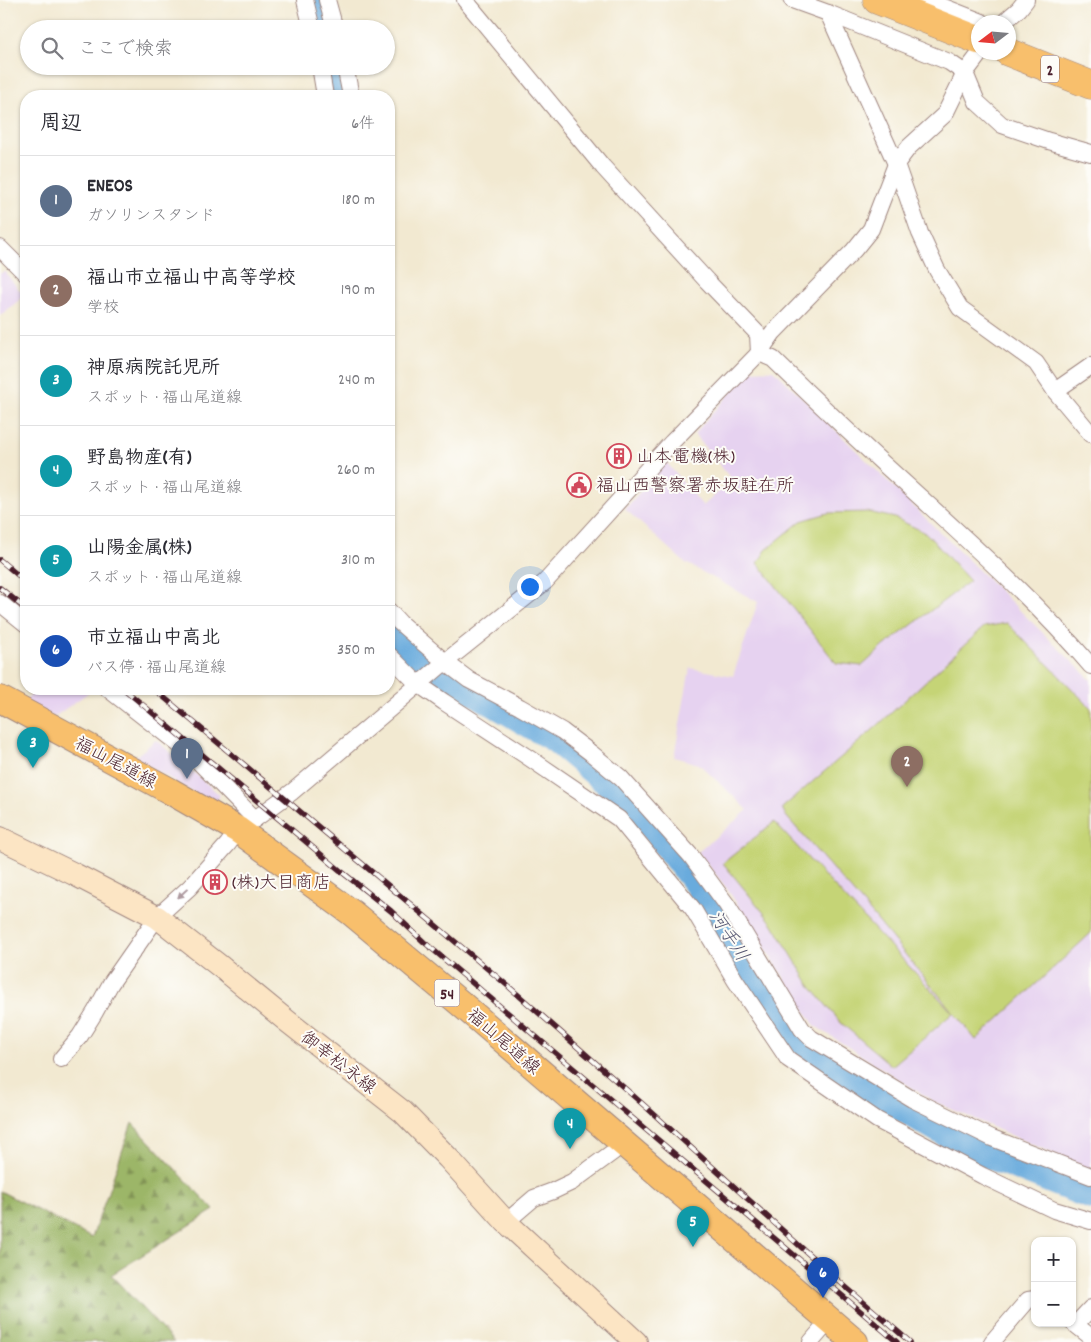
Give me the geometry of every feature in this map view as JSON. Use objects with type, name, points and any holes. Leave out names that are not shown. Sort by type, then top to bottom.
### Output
[{"type":"highway","points":[[877,0],[971,37]]},
{"type":"highway","points":[[898,0],[971,29]]},
{"type":"highway","name":"2","points":[[1016,45],[1091,78]]},
{"type":"highway","name":"2","points":[[1016,45],[1091,86]]},
{"type":"main road","name":"福山尾道線","points":[[0,699],[170,791],[247,825],[855,1342]]},
{"type":"main road","name":"御幸松永線","points":[[0,838],[158,917],[222,967],[287,1021],[403,1112],[506,1222],[636,1342]]},
{"type":"street","points":[[305,0],[310,20]]},
{"type":"street","points":[[327,0],[333,20]]},
{"type":"street","points":[[465,0],[603,167],[758,334],[760,354]]},
{"type":"street","points":[[792,0],[949,62],[965,73],[977,102],[1002,126],[1091,153]]},
{"type":"street","points":[[926,0],[971,18]]},
{"type":"street","points":[[1016,18],[1019,9],[1026,0]]},
{"type":"street","points":[[828,13],[896,164],[923,240],[937,270],[960,308],[1036,363],[1055,390],[1091,434]]},
{"type":"street","points":[[62,1059],[80,1036],[111,983],[158,917],[190,887],[247,825],[292,792],[420,682],[545,582],[672,442],[760,354],[773,333],[854,250],[871,229],[896,164],[909,147],[945,114],[965,73],[975,60]]},
{"type":"street","points":[[322,75],[324,90]]},
{"type":"street","points":[[346,75],[349,90]]},
{"type":"street","points":[[0,248],[20,268]]},
{"type":"street","points":[[760,354],[773,359],[844,428],[999,570],[1078,650],[1091,666]]},
{"type":"street","points":[[1055,390],[1091,366]]},
{"type":"street","points":[[0,603],[20,619]]},
{"type":"street","points":[[395,618],[443,664],[562,732],[591,752],[621,778],[691,856],[727,905],[802,1029],[811,1038],[912,1099],[956,1121],[992,1138],[1091,1176]]},
{"type":"street","points":[[395,660],[444,702],[619,819],[693,909],[735,980],[788,1059],[876,1120],[983,1176],[1054,1210],[1091,1221]]},
{"type":"street","points":[[116,695],[191,754],[247,825]]},
{"type":"street","points":[[506,1222],[534,1198],[572,1182],[613,1152],[621,1142]]},
{"type":"street","points":[[992,1342],[1028,1300],[1031,1300]]},
{"type":"street","points":[[1076,1321],[1091,1308]]},
{"type":"street","points":[[811,1342],[829,1321]]},
{"type":"street","points":[[1076,1325],[1091,1337]]},
{"type":"shaded area","points":[[4,271],[20,291],[20,299],[0,316],[0,274]]},
{"type":"shaded area","points":[[774,370],[1091,680],[1091,1170],[933,1101],[815,1026],[728,890],[698,852],[748,810],[699,764],[674,757],[690,668],[733,676],[758,602],[684,562],[625,509],[666,462],[703,506],[732,480],[694,434],[750,371]]},
{"type":"shaded area","points":[[32,695],[85,695],[54,717],[24,701]]},
{"type":"shaded area","points":[[156,740],[220,795],[215,805],[144,763],[136,756]]},
{"type":"green space","points":[[868,512],[895,518],[926,533],[970,581],[884,646],[862,666],[836,663],[758,563],[766,550],[801,521],[828,513]]},
{"type":"green space","points":[[1007,623],[1091,708],[1091,933],[976,1040],[872,914],[786,816],[782,808],[876,727],[984,627]]},
{"type":"green space","points":[[774,822],[953,1013],[892,1066],[841,1023],[811,987],[772,923],[723,863]]},
{"type":"green space","points":[[132,1123],[214,1210],[111,1275],[174,1342],[0,1342],[0,1191],[92,1238]]},
{"type":"waterway","name":"河手川","points":[[317,0],[323,20]]},
{"type":"waterway","name":"河手川","points":[[334,75],[336,90]]},
{"type":"waterway","name":"河手川","points":[[395,642],[407,653],[555,740],[632,804],[696,884],[753,974],[799,1040],[838,1072],[971,1149],[1091,1197]]},
{"type":"railway","points":[[0,560],[20,577]]},
{"type":"railway","points":[[0,588],[20,604]]},
{"type":"railway","points":[[131,695],[391,911],[424,942],[897,1342]]},
{"type":"railway","points":[[161,695],[508,986],[646,1107],[833,1276],[910,1342]]},
{"type":"place","name":"山本電機(株)","points":[[619,456]]},
{"type":"place","name":"福山西警察署赤坂駐在所","points":[[579,485]]},
{"type":"place","name":"神原病院託児所","points":[[33,768]]},
{"type":"place","name":"ENEOS","points":[[187,779]]},
{"type":"place","name":"福山市立福山中高等学校","points":[[907,787]]},
{"type":"place","name":"(株)大目商店","points":[[215,882]]},
{"type":"place","name":"野島物産(有)","points":[[570,1149]]},
{"type":"place","name":"山陽金属(株)","points":[[693,1247]]},
{"type":"place","name":"市立福山中高北","points":[[823,1298]]}]
